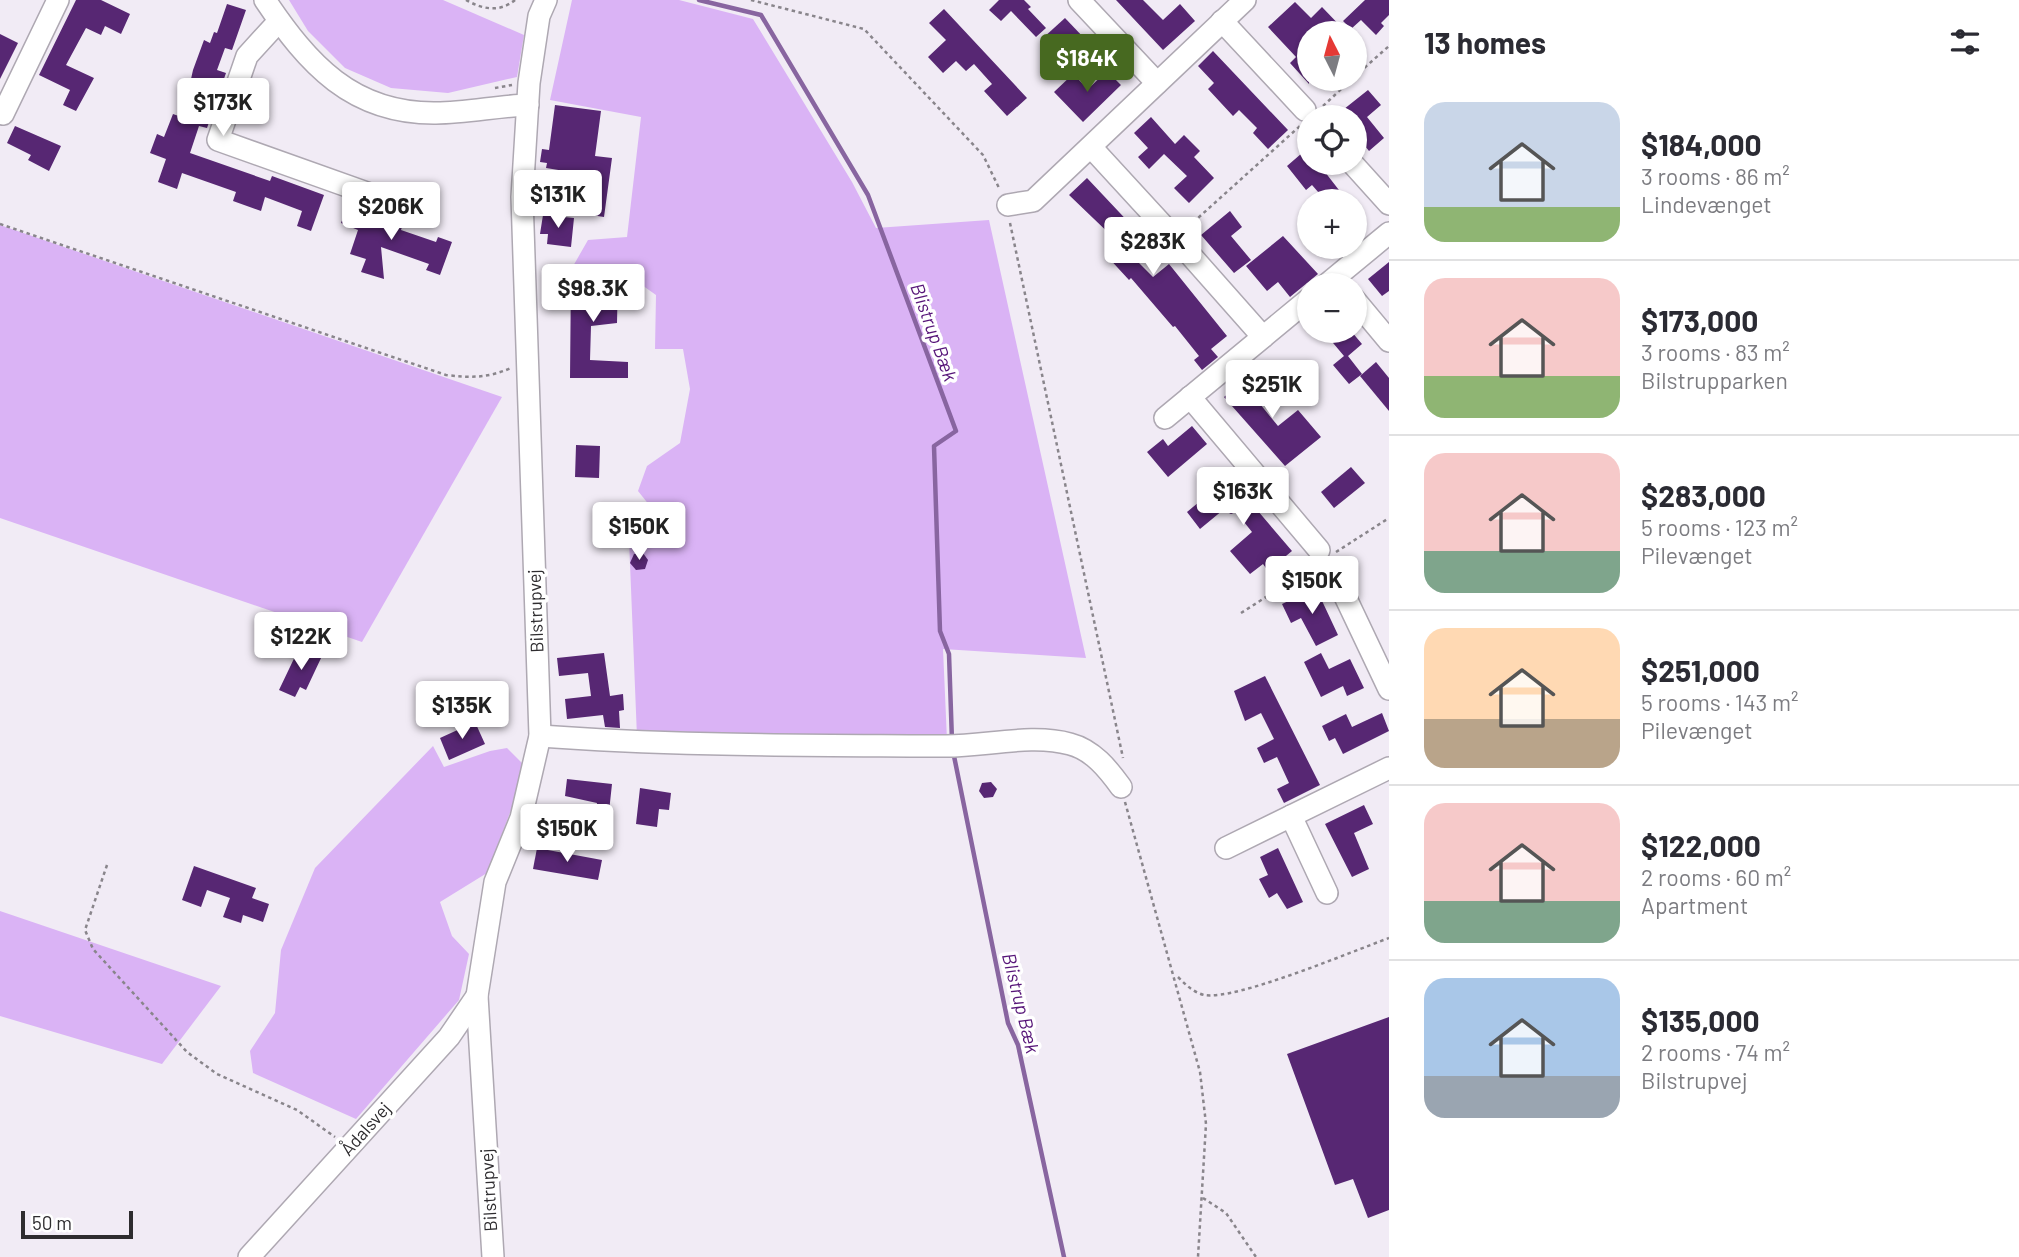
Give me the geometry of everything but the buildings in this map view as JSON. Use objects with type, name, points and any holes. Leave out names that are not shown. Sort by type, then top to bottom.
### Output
[{"type":"street","points":[[0,112],[3,114],[58,0]]},
{"type":"street","points":[[265,0],[307,59],[334,82],[367,100],[403,111],[438,113],[528,105]]},
{"type":"street","name":"Bilstrupvej","points":[[493,1257],[477,996],[495,882],[522,818],[540,736],[522,197],[529,83],[539,16],[546,0]]},
{"type":"street","points":[[1079,0],[1157,83]]},
{"type":"street","points":[[1008,205],[1033,201],[1245,0]]},
{"type":"street","points":[[279,21],[247,56],[218,140],[423,214]]},
{"type":"street","points":[[1222,21],[1304,105]]},
{"type":"street","points":[[1091,146],[1178,231]]},
{"type":"street","points":[[1363,175],[1389,204]]},
{"type":"street","points":[[1345,273],[1389,233]]},
{"type":"street","points":[[1186,250],[1263,337]]},
{"type":"street","points":[[1165,418],[1297,309]]},
{"type":"street","points":[[1367,315],[1389,341]]},
{"type":"street","points":[[1190,397],[1319,551]]},
{"type":"street","points":[[1334,571],[1389,689]]},
{"type":"street","points":[[540,736],[629,742],[941,746],[1056,742],[1071,744],[1099,760],[1121,787]]},
{"type":"street","points":[[1226,848],[1389,768]]},
{"type":"street","points":[[1291,816],[1327,893]]},
{"type":"street","name":"Ådalsvej","points":[[249,1257],[449,1037],[477,996]]},
{"type":"path","points":[[466,0],[480,8],[492,9],[515,0]]},
{"type":"path","points":[[751,0],[864,29],[983,155],[1008,205],[1017,266],[1123,757],[1121,787],[1156,918],[1175,975],[1201,1085],[1206,1124],[1198,1257]]},
{"type":"path","points":[[1367,66],[1389,46]]},
{"type":"path","points":[[492,89],[529,83]]},
{"type":"path","points":[[1320,105],[1337,91]]},
{"type":"path","points":[[1178,231],[1297,125]]},
{"type":"path","points":[[0,224],[446,375],[472,378],[493,376],[526,360]]},
{"type":"path","points":[[107,865],[85,930],[93,949],[197,1059],[217,1074],[297,1110],[350,1146]]},
{"type":"path","points":[[1175,975],[1191,989],[1218,996],[1238,992],[1389,938]]},
{"type":"path","points":[[1203,1198],[1226,1213],[1256,1257]]},
{"type":"shaded area","points":[[289,0],[443,0],[524,35],[517,77],[448,93],[391,88],[345,68],[308,31]]},
{"type":"shaded area","points":[[572,0],[679,0],[753,19],[852,182],[876,228],[989,220],[1086,658],[943,649],[947,740],[637,737],[629,539],[654,511],[638,491],[647,466],[680,443],[690,389],[683,349],[655,349],[656,295],[625,273],[572,268],[588,240],[627,237],[641,117],[550,100]]},
{"type":"shaded area","points":[[0,225],[502,397],[362,642],[0,518]]},
{"type":"shaded area","points":[[433,746],[444,767],[507,748],[527,768],[487,873],[440,902],[452,936],[469,954],[459,1000],[356,1119],[253,1073],[250,1051],[275,1013],[281,950],[315,868]]},
{"type":"shaded area","points":[[0,911],[221,986],[162,1064],[0,1016]]},
{"type":"waterway","name":"Blistrup Bæk","points":[[699,0],[761,15],[868,195],[956,431],[934,446],[940,631],[949,654],[952,741]]},
{"type":"waterway","name":"Blistrup Bæk","points":[[954,756],[1008,1023],[1018,1045],[1064,1257]]}]
